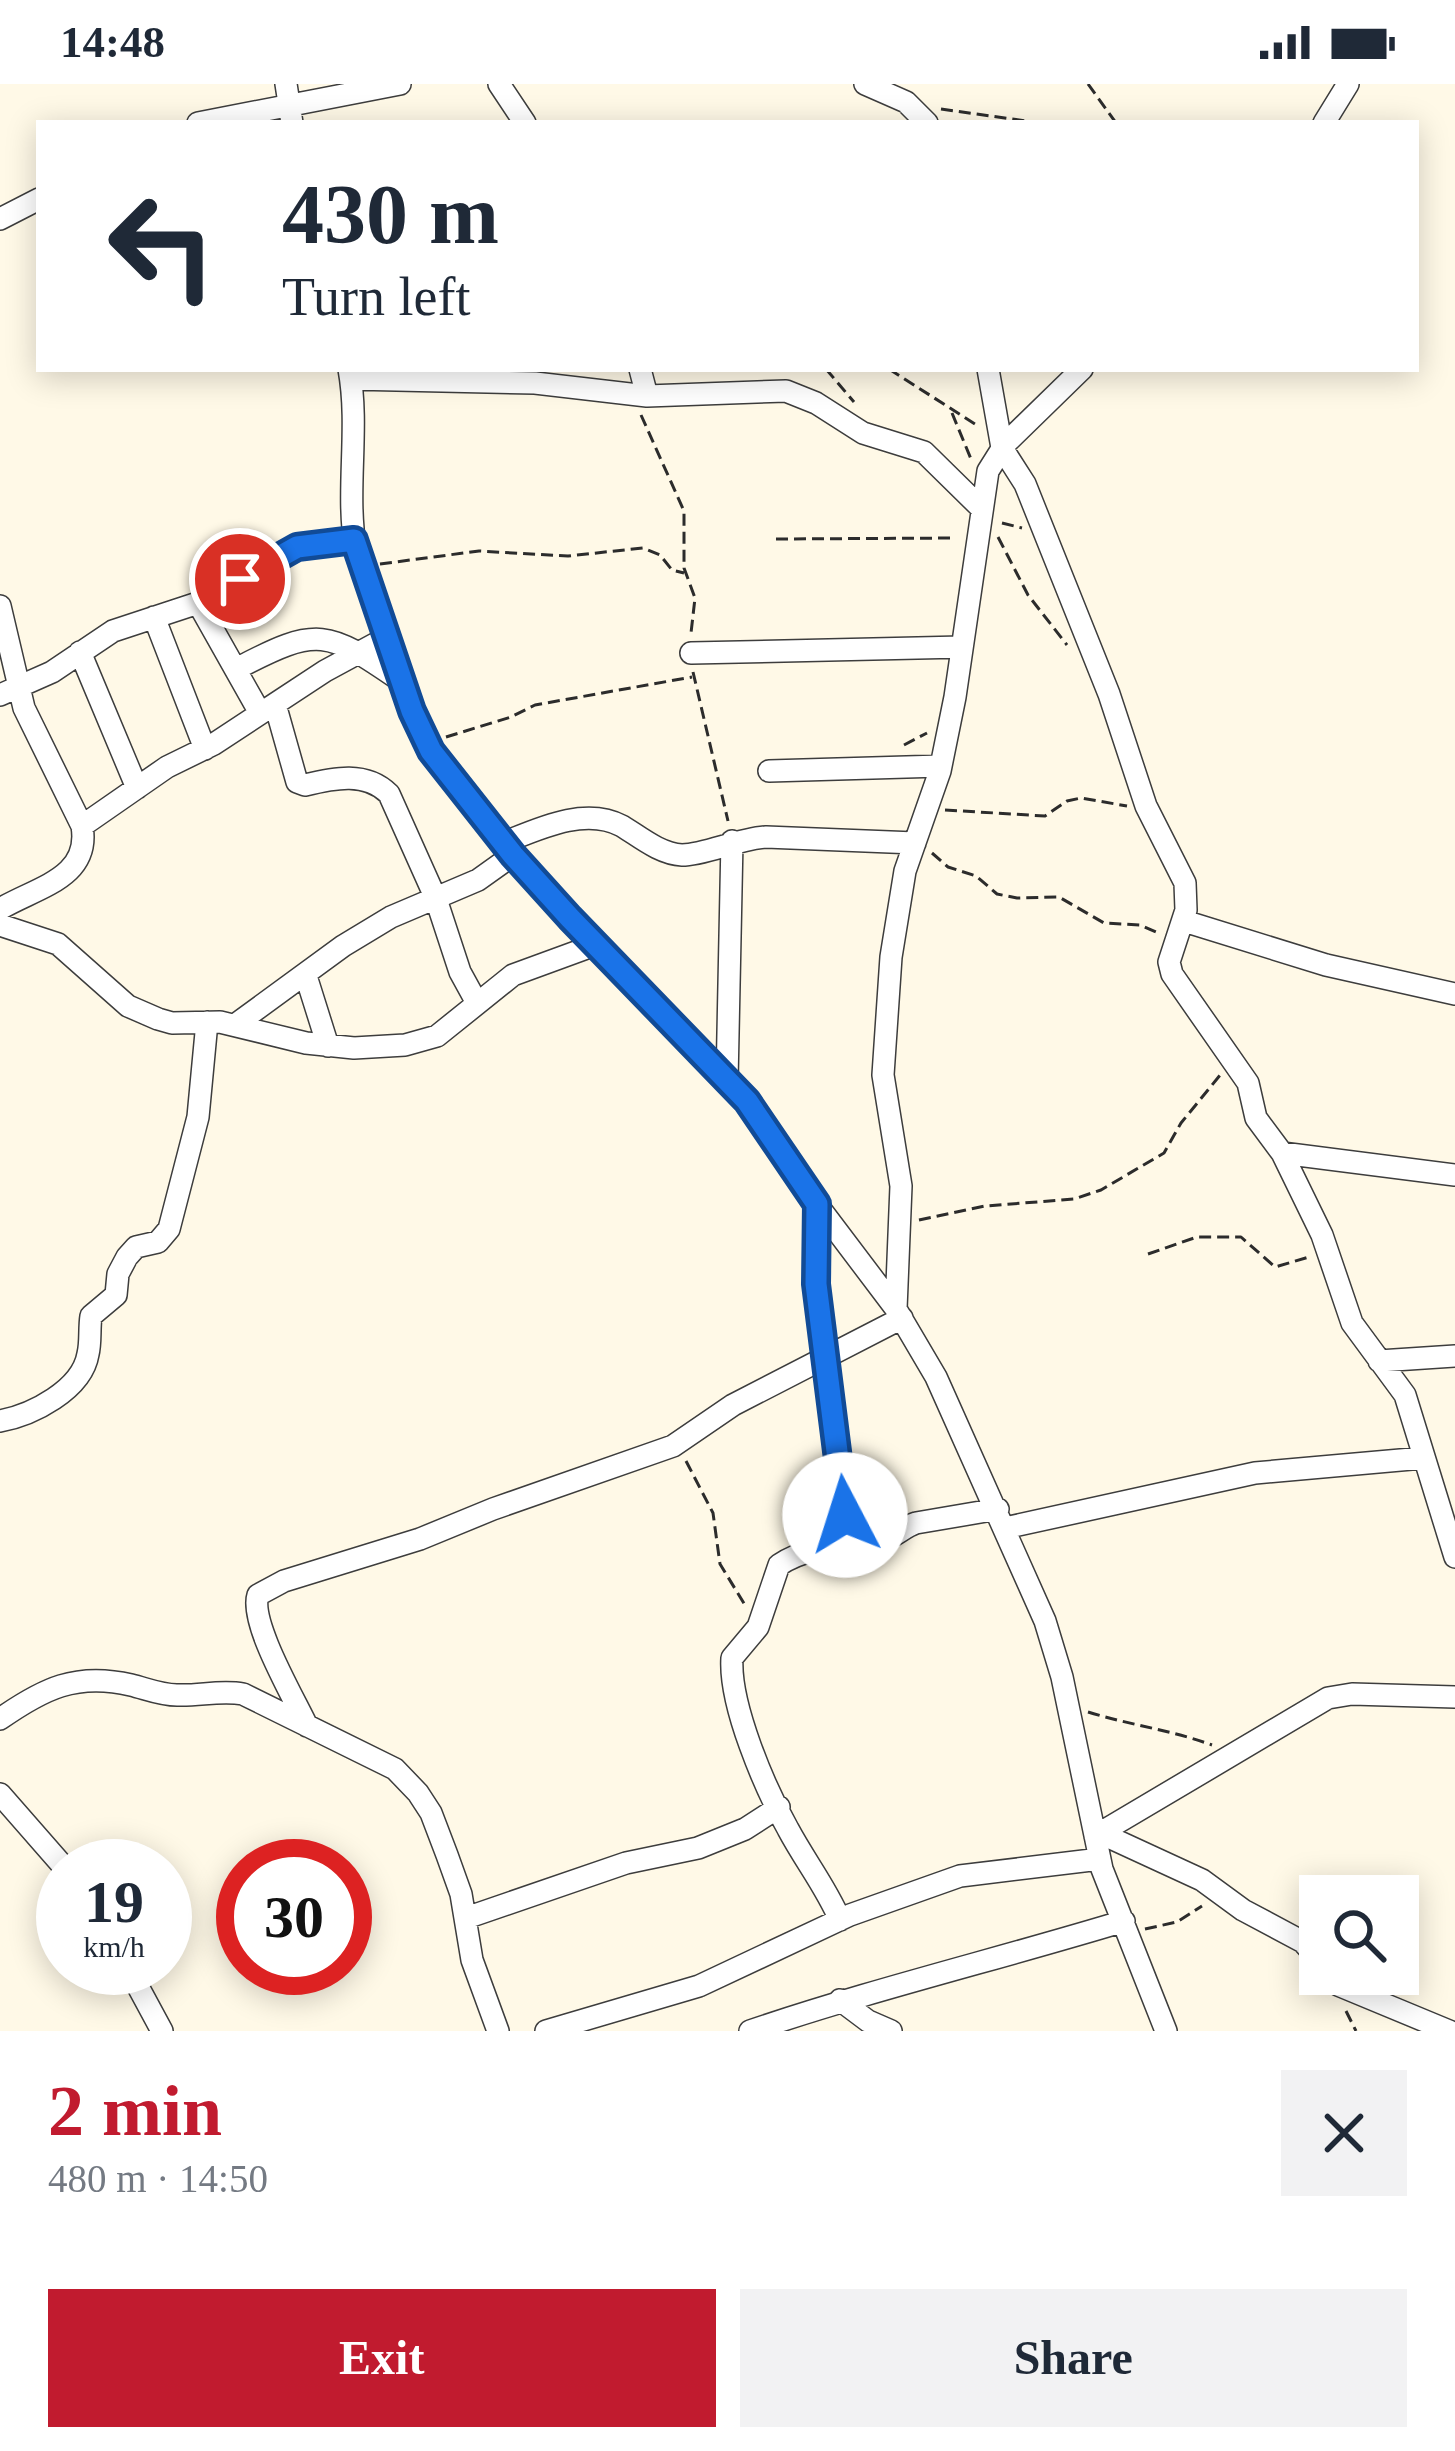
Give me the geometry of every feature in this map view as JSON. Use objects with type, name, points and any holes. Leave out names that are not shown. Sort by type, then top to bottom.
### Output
[{"type":"street","points":[[211,120],[400,84]]},
{"type":"street","points":[[499,84],[523,120]]},
{"type":"street","points":[[866,84],[906,102],[921,117]]},
{"type":"street","points":[[1325,120],[1348,84]]},
{"type":"street","points":[[0,218],[36,200]]},
{"type":"street","points":[[640,372],[641,396]]},
{"type":"street","points":[[989,372],[1001,444],[1024,484],[1109,694],[1147,808],[1185,883],[1184,921],[1170,968],[1232,1066],[1248,1083],[1259,1123],[1282,1153],[1328,1252],[1347,1312],[1405,1395],[1455,1557]]},
{"type":"street","points":[[899,1313],[901,1186],[883,1075],[891,957],[905,871],[941,766],[988,471],[1001,444],[1079,372]]},
{"type":"street","points":[[982,514],[924,452],[863,434],[801,395],[764,390],[641,396],[535,383],[350,374],[355,416],[354,540],[401,681],[428,743],[508,849],[728,1081],[899,1313],[936,1377],[1045,1622],[1098,1843],[1166,2031]]},
{"type":"street","points":[[10,691],[52,672],[113,631],[198,603],[297,547],[354,540]]},
{"type":"street","points":[[198,603],[268,709],[294,779],[305,785],[359,778],[383,787],[436,899],[448,943],[477,1003]]},
{"type":"street","points":[[0,606],[10,691],[82,826],[86,844],[78,863],[0,909]]},
{"type":"street","points":[[154,617],[205,749]]},
{"type":"street","points":[[238,668],[287,642],[314,637],[359,652],[401,681]]},
{"type":"street","points":[[82,826],[167,767],[205,749],[386,638]]},
{"type":"street","points":[[692,665],[962,647]]},
{"type":"street","points":[[80,652],[137,788]]},
{"type":"street","points":[[194,724],[234,730]]},
{"type":"street","points":[[769,771],[941,766]]},
{"type":"street","points":[[235,1025],[344,946],[391,917],[478,880],[508,849],[556,822],[599,818],[681,855],[766,837],[915,844]]},
{"type":"street","points":[[728,1081],[732,841]]},
{"type":"street","points":[[554,958],[570,918]]},
{"type":"street","points":[[1184,921],[1327,965],[1455,994]]},
{"type":"street","points":[[0,925],[58,944],[142,1013],[172,1023],[235,1025],[328,1046],[425,1041],[445,1031],[513,975],[595,945]]},
{"type":"street","points":[[306,976],[328,1046]]},
{"type":"street","points":[[0,1421],[38,1408],[79,1373],[88,1357],[91,1316],[116,1294],[122,1262],[136,1247],[158,1242],[169,1228],[198,1117],[207,1022]]},
{"type":"street","points":[[1282,1153],[1455,1175]]},
{"type":"street","points":[[817,1204],[816,1284],[848,1544]]},
{"type":"street","points":[[308,1726],[260,1624],[255,1606],[259,1595],[284,1581],[420,1539],[677,1444],[733,1405],[824,1360],[899,1313]]},
{"type":"street","points":[[1379,1361],[1455,1357]]},
{"type":"street","points":[[841,1920],[825,1885],[788,1830],[742,1715],[731,1668],[734,1653],[758,1627],[779,1565],[814,1550],[890,1538],[905,1526],[1001,1518],[1255,1473],[1423,1458]]},
{"type":"street","points":[[0,1719],[41,1690],[71,1682],[123,1683],[178,1695],[224,1690],[243,1694],[394,1769],[431,1813],[466,1918],[472,1960],[498,2031]]},
{"type":"street","points":[[546,2031],[699,1986],[841,1920],[960,1876],[1098,1843],[1310,1708],[1340,1695],[1455,1697]]},
{"type":"street","points":[[0,1794],[39,1839]]},
{"type":"street","points":[[466,1918],[626,1863],[698,1848],[779,1807]]},
{"type":"street","points":[[1098,1843],[1173,1864],[1299,1940]]},
{"type":"street","points":[[750,2031],[841,2000],[1126,1925]]},
{"type":"street","points":[[143,1995],[162,2031]]},
{"type":"street","points":[[1362,1995],[1450,2031]]},
{"type":"street","points":[[841,2000],[868,2021],[891,2031]]},
{"type":"path","points":[[1088,84],[1114,120]]},
{"type":"path","points":[[921,117],[947,109],[1020,120]]},
{"type":"path","points":[[894,372],[1001,444]]},
{"type":"path","points":[[641,396],[647,436],[684,511],[685,573],[694,598],[692,665],[732,841]]},
{"type":"path","points":[[950,409],[964,433],[982,514],[1028,595],[1072,650]]},
{"type":"path","points":[[776,538],[982,514],[1041,533]]},
{"type":"path","points":[[361,566],[479,551],[568,556],[643,548],[660,555],[672,570],[685,573]]},
{"type":"path","points":[[428,743],[535,705],[692,665]]},
{"type":"path","points":[[868,766],[950,722]]},
{"type":"path","points":[[927,810],[1045,816],[1081,798],[1147,808]]},
{"type":"path","points":[[915,844],[948,867],[976,876],[997,894],[1018,898],[1051,895],[1104,922],[1146,926],[1172,953]]},
{"type":"path","points":[[900,1224],[985,1206],[1074,1199],[1101,1190],[1164,1154],[1204,1092],[1232,1066]]},
{"type":"path","points":[[1148,1254],[1211,1235],[1248,1240],[1275,1267],[1328,1252]]},
{"type":"path","points":[[677,1444],[713,1513],[720,1564],[758,1627]]},
{"type":"path","points":[[1068,1709],[1158,1728],[1236,1754]]},
{"type":"path","points":[[1126,1925],[1163,1927],[1205,1904],[1232,1902]]},
{"type":"route","points":[[240,579],[297,547],[354,540],[412,711],[431,751],[513,855],[747,1101],[817,1204],[816,1284],[845,1515]]}]
